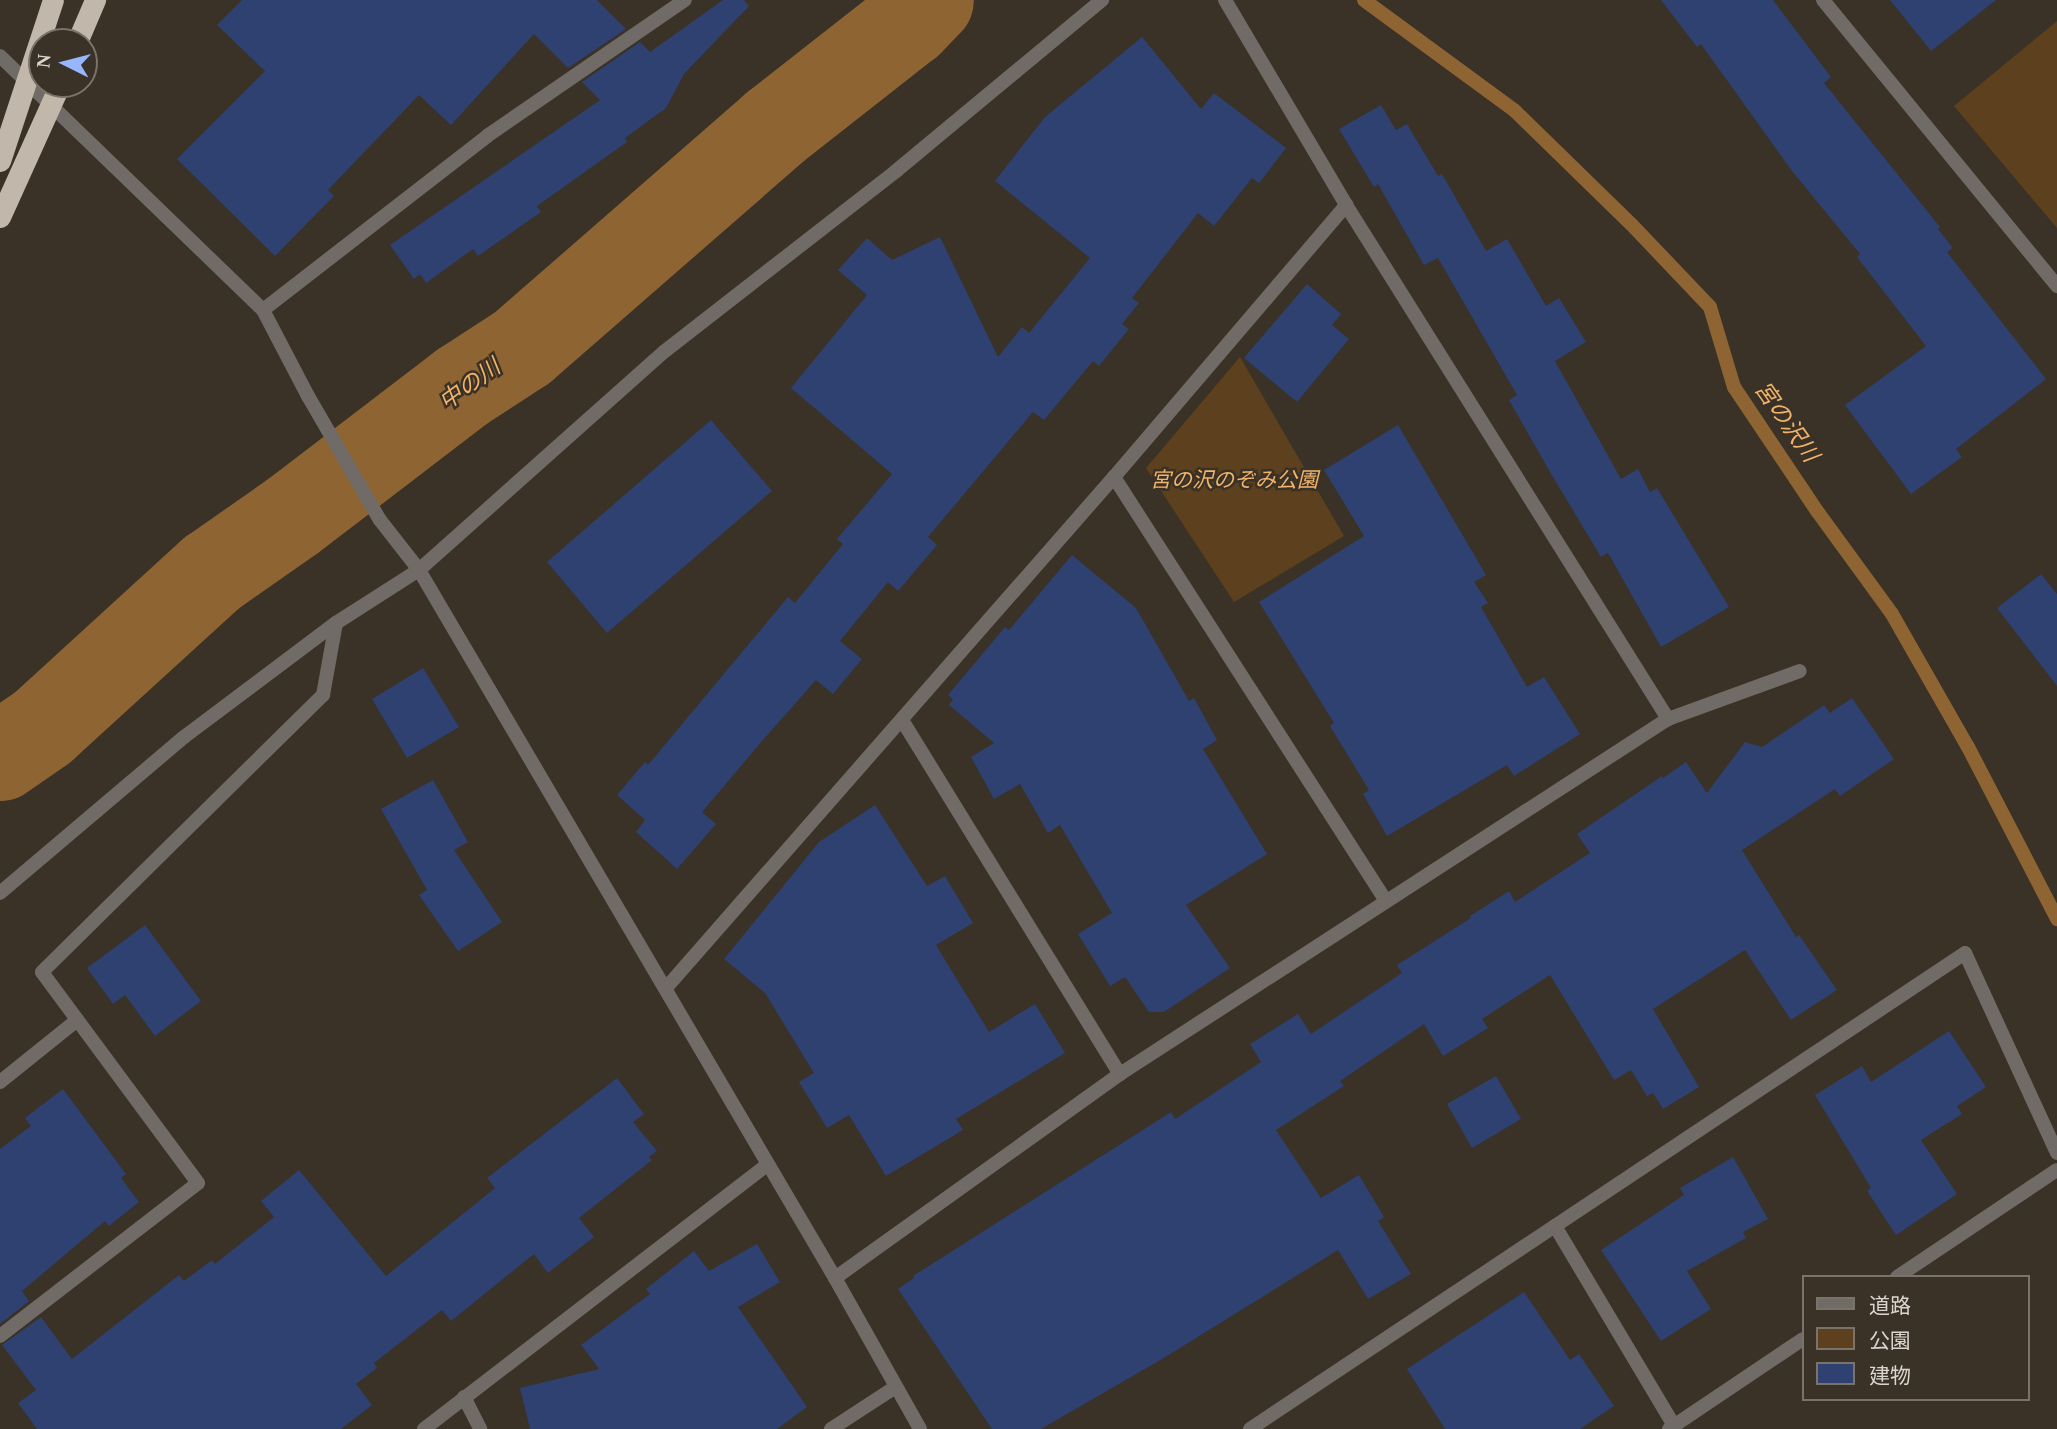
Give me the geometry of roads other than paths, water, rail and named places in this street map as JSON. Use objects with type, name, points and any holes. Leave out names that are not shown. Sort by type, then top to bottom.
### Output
[{"type":"highway","points":[[0,161],[53,0]]},
{"type":"highway","points":[[84,28],[95,0]]},
{"type":"highway","points":[[0,217],[54,98]]},
{"type":"street","points":[[263,310],[487,136],[685,0]]},
{"type":"street","points":[[0,893],[184,737],[336,624],[419,570],[665,351],[896,170],[1102,0]]},
{"type":"street","points":[[1225,0],[1346,205],[1668,719]]},
{"type":"street","points":[[1823,0],[2057,286]]},
{"type":"street","points":[[0,56],[263,310],[308,396],[380,520],[419,570],[666,988],[920,1429]]},
{"type":"street","points":[[666,988],[1114,477],[1346,205]]},
{"type":"street","points":[[1114,477],[1386,901]]},
{"type":"street","points":[[0,1336],[198,1183],[42,972],[323,695],[336,624]]},
{"type":"street","points":[[835,1278],[1120,1074],[1668,719],[1800,671]]},
{"type":"street","points":[[902,720],[1120,1074]]},
{"type":"street","points":[[1250,1429],[1965,953],[2057,1153]]},
{"type":"street","points":[[0,1082],[77,1020]]},
{"type":"street","points":[[424,1429],[768,1164]]},
{"type":"street","points":[[1900,1275],[2057,1170]]},
{"type":"street","points":[[1555,1227],[1671,1427],[1801,1340]]},
{"type":"street","points":[[831,1429],[894,1388]]},
{"type":"street","points":[[464,1397],[480,1429]]},
{"type":"waterway","name":"中の川","points":[[0,756],[42,727],[212,572],[292,516],[462,386],[522,347],[774,127],[908,22],[929,0]]},
{"type":"waterway","name":"宮の沢川","points":[[1364,0],[1515,111],[1632,225],[1710,307],[1734,387],[1817,511],[1892,614],[1968,747],[2057,919]]},
{"type":"park label","name":"宮の沢のぞみ公園","points":[[1234,480]]}]
